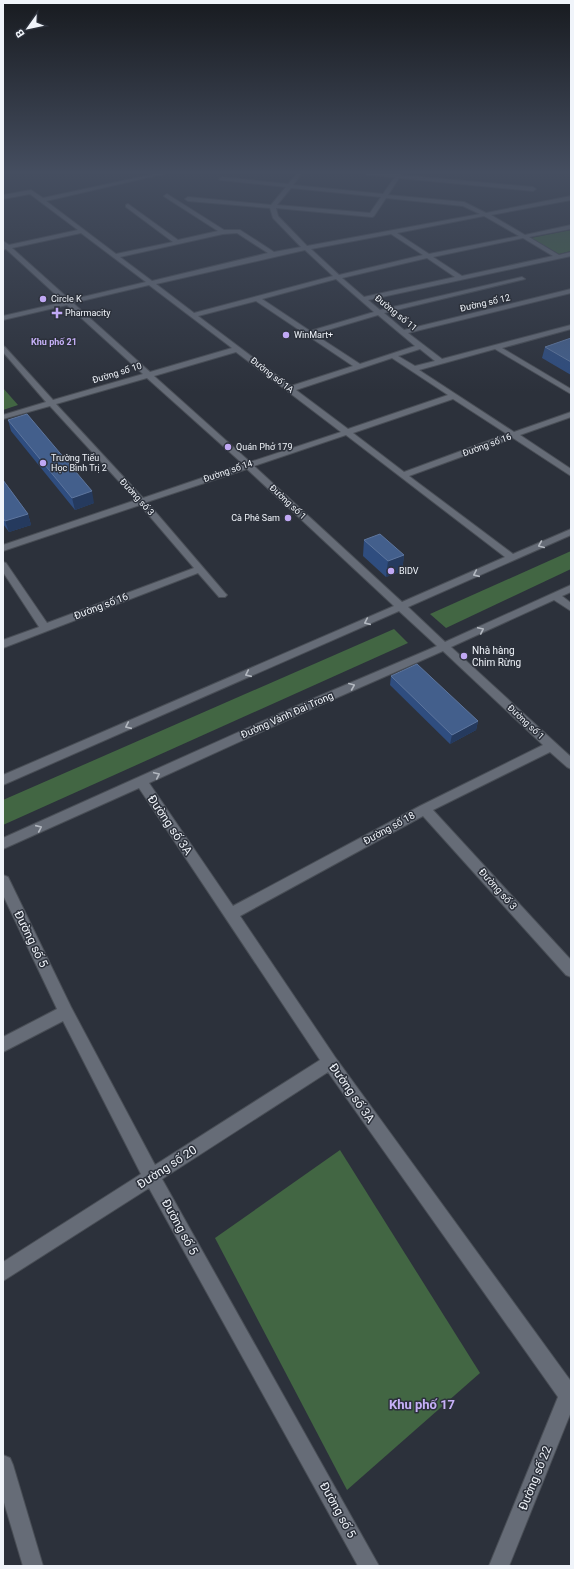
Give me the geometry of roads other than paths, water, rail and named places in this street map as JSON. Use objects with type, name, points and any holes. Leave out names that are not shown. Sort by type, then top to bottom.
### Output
[{"type":"street","name":"Đường số 1","points":[[5,246],[248,464],[571,764]]},
{"type":"street","name":"Đường số 1A","points":[[104,246],[512,558]]},
{"type":"street","points":[[116,256],[159,246]]},
{"type":"street","points":[[261,246],[273,254]]},
{"type":"street","points":[[3,318],[273,254],[317,246]]},
{"type":"street","points":[[413,246],[461,278]]},
{"type":"street","points":[[193,314],[338,277],[477,246]]},
{"type":"street","points":[[540,246],[556,257]]},
{"type":"street","name":"Đường số 11","points":[[304,248],[363,299],[440,361]]},
{"type":"street","points":[[363,299],[571,254]]},
{"type":"street","points":[[310,333],[379,312],[522,279]]},
{"type":"street","name":"Đường số 12","points":[[403,332],[571,291]]},
{"type":"street","points":[[256,298],[358,366]]},
{"type":"street","points":[[413,369],[571,327]]},
{"type":"street","points":[[290,389],[421,346]]},
{"type":"street","points":[[496,347],[571,392]]},
{"type":"street","name":"Đường số 3","points":[[3,348],[13,363],[141,501],[222,595]]},
{"type":"street","name":"Đường số 10","points":[[3,417],[147,374],[238,349]]},
{"type":"street","points":[[394,356],[515,434],[571,473]]},
{"type":"street","name":"Đường số 14","points":[[3,548],[248,464],[454,396]]},
{"type":"street","name":"Đường số 16","points":[[403,475],[571,414]]},
{"type":"street","points":[[3,780],[403,607],[571,532]]},
{"type":"street","points":[[3,565],[45,628]]},
{"type":"street","name":"Đường số 16","points":[[3,644],[200,569]]},
{"type":"street","name":"Đường Vành Đai Trong","points":[[3,844],[571,588]]},
{"type":"street","points":[[555,596],[571,608]]},
{"type":"street","name":"Đường số 18","points":[[230,915],[424,809],[551,746]]},
{"type":"street","name":"Đường số 3A","points":[[142,782],[330,1062],[570,1395]]},
{"type":"street","name":"Đường số 3","points":[[424,809],[571,970]]},
{"type":"street","name":"Đường số 5","points":[[3,881],[66,1012],[152,1177],[369,1566]]},
{"type":"street","points":[[3,1045],[66,1012]]},
{"type":"street","name":"Đường số 20","points":[[3,1272],[330,1062]]},
{"type":"street","name":"Đường số 22","points":[[499,1566],[570,1395]]},
{"type":"street","points":[[3,1465],[33,1566]]},
{"type":"place","name":"Circle K","points":[[43,299]]},
{"type":"place","name":"Pharmacity","points":[[57,313]]},
{"type":"place","name":"WinMart+","points":[[286,335]]},
{"type":"place","name":"Quán Phở 179","points":[[228,447]]},
{"type":"place","name":"Trường Tiểu Học Bình Trị 2","points":[[43,463]]},
{"type":"place","name":"Cà Phê Sam","points":[[288,518]]},
{"type":"place","name":"BIDV","points":[[391,571]]},
{"type":"place","name":"Nhà hàng Chim Rừng","points":[[464,656]]},
{"type":"district","name":"Khu phố 21","points":[[54,342]]},
{"type":"district","name":"Khu phố 17","points":[[422,1404]]}]
